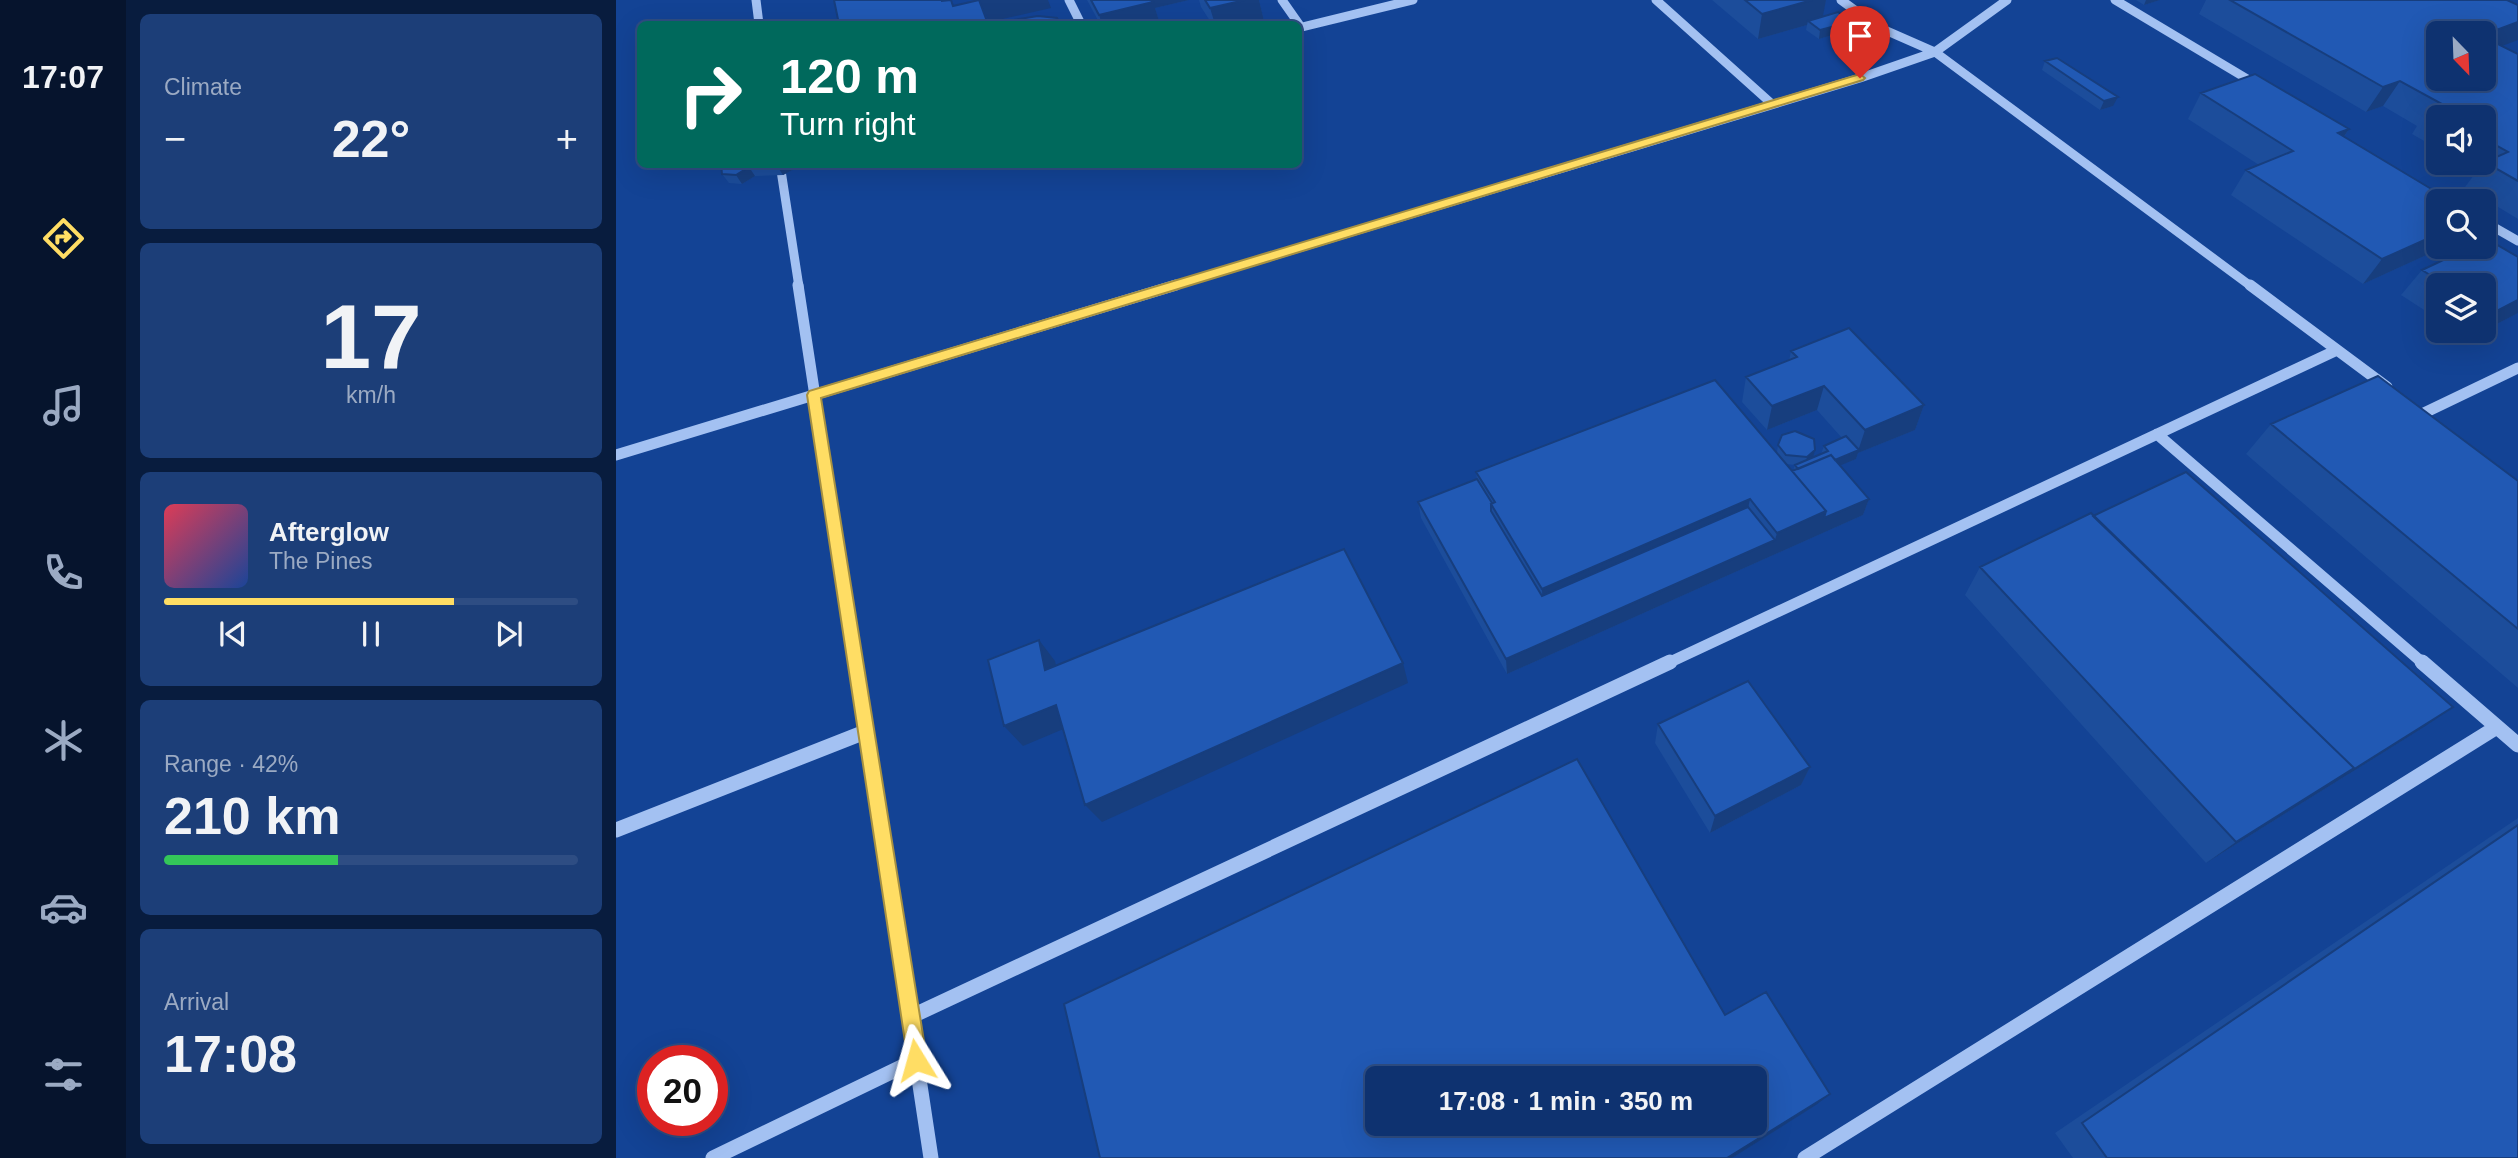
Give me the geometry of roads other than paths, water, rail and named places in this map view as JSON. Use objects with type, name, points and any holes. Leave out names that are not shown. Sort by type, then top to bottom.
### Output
[{"type":"lane","points":[[756,0],[760,21]]},
{"type":"lane","points":[[1069,0],[1080,21]]},
{"type":"lane","points":[[1282,0],[1296,21]]},
{"type":"lane","points":[[1302,27],[1412,0]]},
{"type":"lane","points":[[1656,0],[1772,104]]},
{"type":"lane","points":[[1840,0],[1878,27],[1935,52],[2402,397]]},
{"type":"lane","points":[[616,455],[1772,104],[1935,52],[2007,0]]},
{"type":"lane","points":[[2115,0],[2271,93]]},
{"type":"lane","points":[[780,168],[931,1158]]},
{"type":"lane","points":[[2496,229],[2518,242]]},
{"type":"lane","points":[[910,1017],[2337,350]]},
{"type":"lane","points":[[2424,413],[2518,368]]},
{"type":"lane","points":[[2413,405],[2434,421]]},
{"type":"lane","points":[[2157,434],[2518,745]]},
{"type":"lane","points":[[1805,1158],[2497,727]]},
{"type":"lane","points":[[616,830],[865,732]]},
{"type":"lane","points":[[713,1158],[916,1060]]}]
